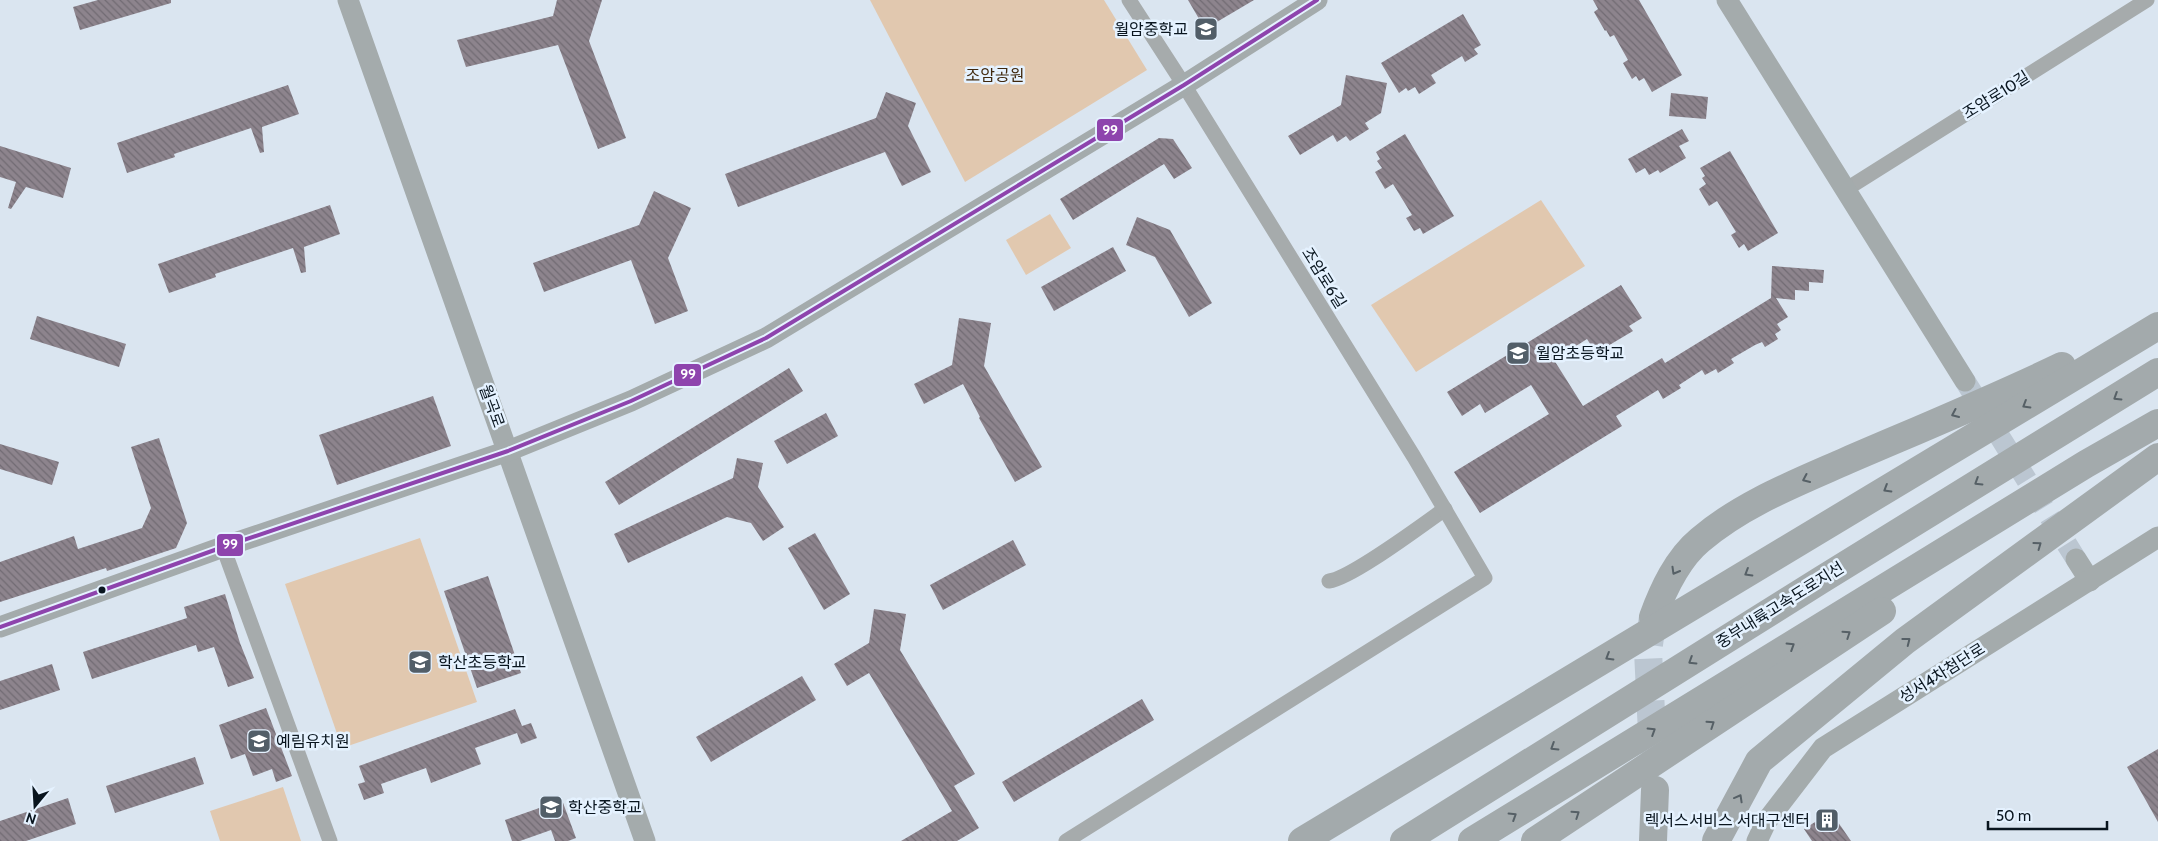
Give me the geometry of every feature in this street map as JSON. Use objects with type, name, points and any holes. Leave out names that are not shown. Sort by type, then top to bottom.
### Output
[{"type":"highway","points":[[1653,617],[1661,596],[1679,564],[1699,541],[1734,515],[1787,487],[2052,371],[2158,320]]},
{"type":"highway","points":[[1302,841],[2158,326]]},
{"type":"highway","name":"중부내륙고속도로지선","points":[[1404,841],[1829,574],[2158,372]]},
{"type":"highway","points":[[1472,841],[2086,464],[2158,423]]},
{"type":"highway","points":[[1716,841],[1759,761],[1906,641],[2158,457]]},
{"type":"highway","points":[[1535,841],[1977,548],[2086,464]]},
{"type":"highway","points":[[1654,841],[1655,790]]},
{"type":"street","name":"월곡로","points":[[348,0],[645,841]]},
{"type":"street","name":"조암로6길","points":[[1066,841],[1485,578],[1414,457],[1184,85],[1129,0]]},
{"type":"street","points":[[0,627],[223,547],[508,451],[631,401],[766,338],[1184,85],[1318,0]]},
{"type":"street","points":[[1727,0],[1964,381]]},
{"type":"street","name":"조암로10길","points":[[1845,190],[2147,0]]},
{"type":"street","points":[[1329,581],[1337,580],[1445,509]]},
{"type":"street","name":"성서4차첨단로","points":[[1757,841],[1766,822],[1823,748],[2158,537]]},
{"type":"street","points":[[223,547],[330,841]]},
{"type":"street","points":[[2076,559],[2090,581]]},
{"type":"green space","name":"조암공원","points":[[870,0],[1104,0],[1147,70],[965,182]]},
{"type":"green space","points":[[1541,200],[1585,266],[1416,372],[1371,305]]},
{"type":"green space","points":[[1050,214],[1071,248],[1026,275],[1006,240]]},
{"type":"green space","points":[[420,538],[477,702],[342,748],[285,584]]},
{"type":"green space","points":[[283,787],[301,841],[220,841],[210,811]]},
{"type":"building","points":[[98,0],[171,0],[171,3],[80,30],[73,7]]},
{"type":"building","points":[[557,0],[602,0],[589,41],[626,138],[598,149],[558,45],[466,67],[457,40],[553,16]]},
{"type":"building","points":[[1188,0],[1254,0],[1205,29]]},
{"type":"building","points":[[1593,0],[1639,0],[1682,75],[1652,92],[1644,78],[1639,81],[1636,76],[1632,79],[1623,63],[1628,60],[1614,35],[1610,37],[1605,31],[1594,12],[1598,9]]},
{"type":"building","points":[[1463,14],[1481,45],[1474,49],[1478,54],[1465,62],[1462,56],[1431,75],[1436,83],[1419,94],[1415,87],[1408,91],[1406,88],[1399,93],[1381,63]]},
{"type":"building","points":[[1346,75],[1387,83],[1381,113],[1365,123],[1369,129],[1350,141],[1346,136],[1337,142],[1333,135],[1300,155],[1288,136],[1341,105]]},
{"type":"building","points":[[288,85],[299,114],[262,127],[264,152],[260,153],[251,128],[174,154],[175,157],[127,173],[117,143]]},
{"type":"building","points":[[886,92],[916,103],[908,126],[931,172],[902,186],[885,152],[738,207],[725,174],[876,118]]},
{"type":"building","points":[[1671,93],[1708,97],[1706,119],[1669,116]]},
{"type":"building","points":[[1682,129],[1689,141],[1679,146],[1686,158],[1660,173],[1658,170],[1649,175],[1645,168],[1636,173],[1628,159]]},
{"type":"building","points":[[1405,134],[1454,216],[1423,234],[1420,228],[1414,231],[1406,218],[1412,215],[1393,184],[1385,189],[1375,172],[1382,168],[1377,161],[1380,159],[1376,152]]},
{"type":"building","points":[[1159,138],[1173,139],[1192,168],[1174,179],[1164,164],[1073,220],[1060,199]]},
{"type":"building","points":[[0,146],[71,168],[63,198],[26,187],[11,209],[8,208],[16,182],[0,177]]},
{"type":"building","points":[[1730,151],[1778,233],[1748,251],[1744,244],[1739,248],[1731,235],[1736,232],[1717,201],[1709,206],[1699,189],[1706,184],[1702,178],[1705,176],[1700,168]]},
{"type":"building","points":[[654,191],[691,208],[668,258],[688,311],[655,324],[631,260],[544,292],[533,263],[639,225]]},
{"type":"building","points":[[330,205],[340,234],[304,247],[306,272],[301,273],[293,248],[215,274],[216,277],[169,293],[158,264]]},
{"type":"building","points":[[1137,217],[1170,230],[1212,303],[1189,317],[1155,257],[1126,245]]},
{"type":"building","points":[[1113,247],[1126,271],[1054,311],[1041,287]]},
{"type":"building","points":[[1772,266],[1824,270],[1823,283],[1809,282],[1809,291],[1795,290],[1795,300],[1776,298],[1788,317],[1777,324],[1781,330],[1775,334],[1778,339],[1765,347],[1762,342],[1755,345],[1731,359],[1734,363],[1718,373],[1716,369],[1705,375],[1702,370],[1679,385],[1681,388],[1663,399],[1658,390],[1616,416],[1622,426],[1480,513],[1454,472],[1549,414],[1531,385],[1485,413],[1480,404],[1462,416],[1447,392],[1621,285],[1642,318],[1629,326],[1633,331],[1596,353],[1587,339],[1554,360],[1583,406],[1662,358],[1665,363],[1771,298]]},
{"type":"building","points":[[37,316],[126,344],[119,367],[30,339]]},
{"type":"building","points":[[959,318],[991,323],[984,366],[1042,467],[1015,482],[979,418],[963,384],[924,404],[914,384],[952,365]]},
{"type":"building","points":[[789,368],[803,391],[619,505],[605,482]]},
{"type":"building","points":[[433,396],[451,446],[337,485],[319,435]]},
{"type":"building","points":[[826,413],[838,436],[787,464],[774,441]]},
{"type":"building","points":[[159,438],[187,523],[176,548],[107,571],[106,568],[0,602],[0,562],[74,536],[78,549],[142,528],[151,508],[131,447]]},
{"type":"building","points":[[0,444],[59,462],[52,485],[0,469]]},
{"type":"building","points":[[737,458],[763,463],[758,487],[784,527],[763,541],[751,523],[727,517],[628,563],[614,534],[733,478]]},
{"type":"building","points":[[815,533],[850,594],[824,610],[788,548]]},
{"type":"building","points":[[1013,540],[1026,565],[943,610],[930,585]]},
{"type":"building","points":[[488,576],[521,673],[477,688],[444,591]]},
{"type":"building","points":[[225,594],[240,643],[254,678],[228,687],[214,647],[198,652],[196,645],[92,679],[83,652],[187,618],[184,607]]},
{"type":"building","points":[[874,609],[906,614],[900,650],[975,774],[954,786],[979,828],[957,841],[901,841],[952,811],[869,673],[847,686],[834,664],[869,643]]},
{"type":"building","points":[[52,664],[60,690],[0,710],[0,681]]},
{"type":"building","points":[[802,676],[816,700],[711,762],[696,737]]},
{"type":"building","points":[[1142,699],[1154,720],[1014,802],[1002,782]]},
{"type":"building","points":[[266,708],[292,776],[276,782],[272,769],[253,776],[245,754],[231,759],[219,725]]},
{"type":"building","points":[[515,709],[522,726],[531,723],[537,738],[521,744],[517,733],[475,748],[481,764],[431,783],[426,768],[381,784],[384,793],[364,800],[358,784],[365,782],[359,766]]},
{"type":"building","points":[[2158,749],[2158,822],[2127,767]]},
{"type":"building","points":[[195,757],[204,784],[115,813],[106,786]]},
{"type":"building","points":[[68,798],[76,824],[26,841],[0,841],[0,821]]},
{"type":"building","points":[[562,800],[576,838],[568,841],[555,841],[551,830],[520,841],[512,841],[505,820]]},
{"type":"building","name":"렉서스서비스 서대구센터","points":[[1831,812],[1851,841],[1812,841],[1804,829]]},
{"type":"tunnel","points":[[1965,381],[2076,559]]},
{"type":"tunnel","points":[[1653,617],[1648,651],[1653,753]]},
{"type":"transit line","name":"99","points":[[0,627],[223,547],[508,451],[631,401],[766,338],[1184,85],[1317,0]]},
{"type":"place","name":"월암중학교","points":[[1206,29]]},
{"type":"place","name":"월암초등학교","points":[[1518,353]]},
{"type":"place","name":"학산초등학교","points":[[420,662]]},
{"type":"place","name":"예림유치원","points":[[259,741]]},
{"type":"place","name":"학산중학교","points":[[551,807]]},
{"type":"place","name":"렉서스서비스 서대구센터","points":[[1827,820]]}]
